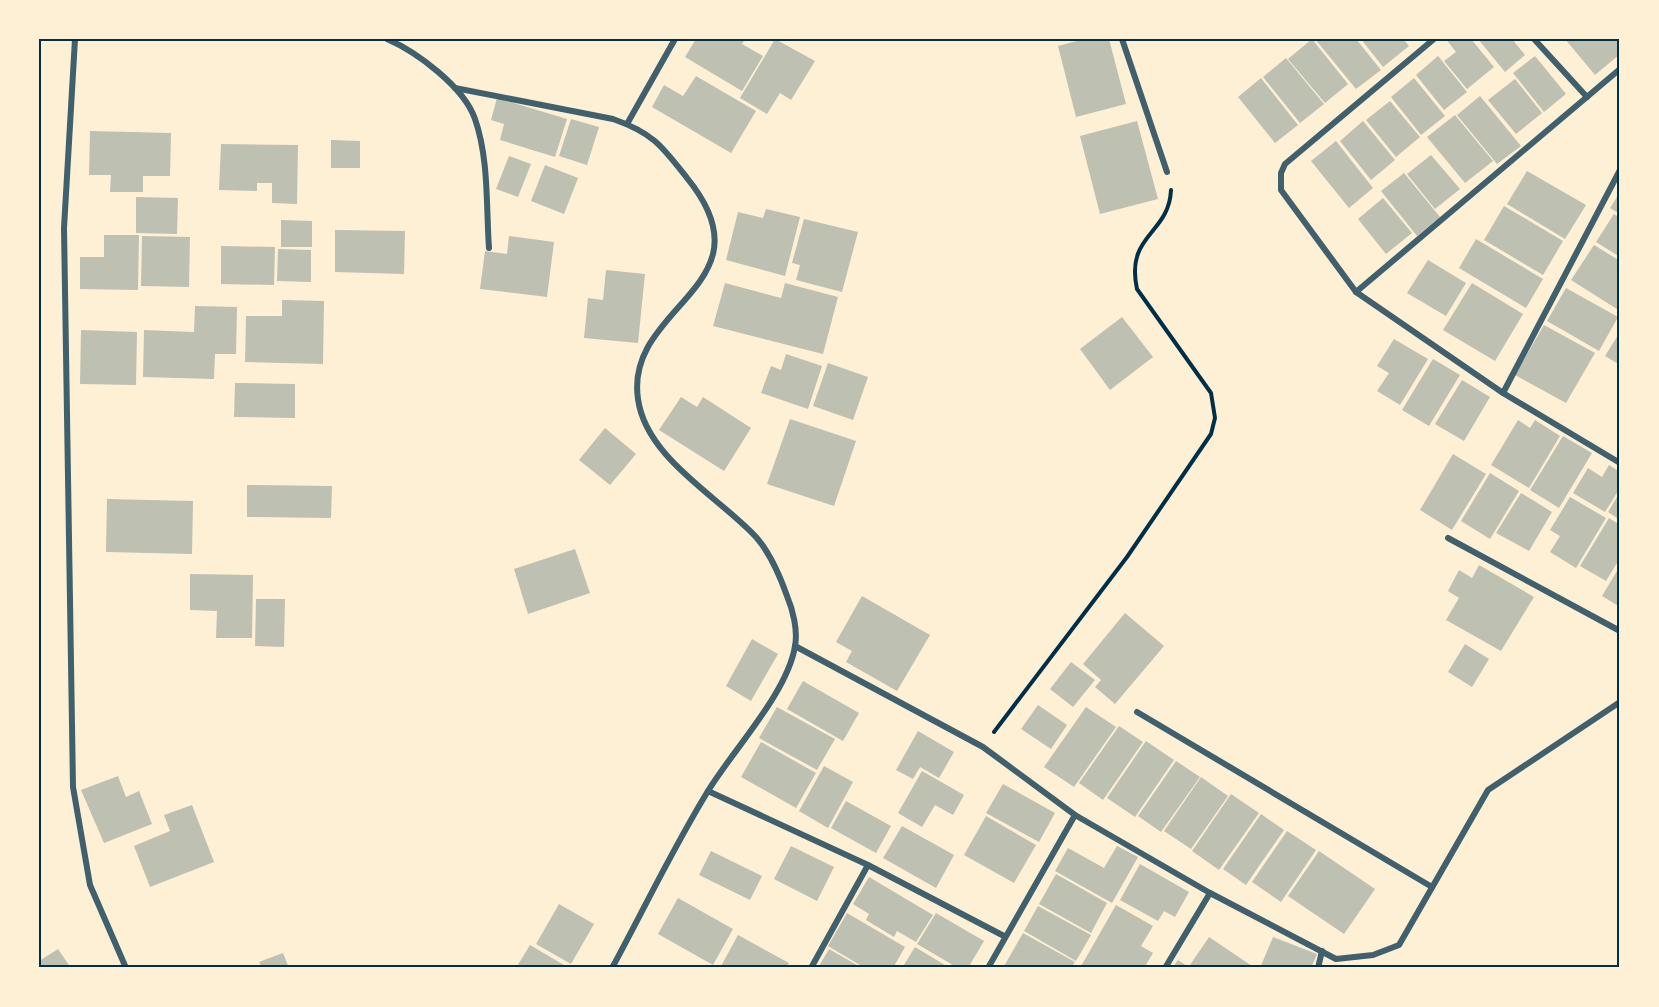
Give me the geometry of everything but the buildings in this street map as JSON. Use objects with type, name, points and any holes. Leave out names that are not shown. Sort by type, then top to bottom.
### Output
[{"type":"street","points":[[75,39],[64,228],[74,787],[90,885],[126,968]]},
{"type":"street","points":[[387,39],[421,59],[455,88],[474,117],[478,136],[489,248]]},
{"type":"street","points":[[627,124],[675,39]]},
{"type":"street","points":[[1122,39],[1167,172]]},
{"type":"street","points":[[1434,39],[1285,164],[1281,173],[1281,190],[1356,292],[1503,393],[1620,462]]},
{"type":"street","points":[[1534,39],[1587,98]]},
{"type":"street","points":[[1356,292],[1620,69]]},
{"type":"street","points":[[455,88],[638,127],[657,141],[706,201],[714,229],[713,255],[705,277],[646,345],[637,373],[640,408],[657,446],[757,538],[780,576],[792,609],[795,646],[783,681],[708,791],[612,968]]},
{"type":"street","points":[[1503,393],[1620,170]]},
{"type":"street","points":[[1448,538],[1620,631]]},
{"type":"street","points":[[795,646],[983,747],[1075,815],[1210,892],[1336,959],[1374,955],[1399,945],[1488,790],[1620,702]]},
{"type":"street","points":[[1137,712],[1432,887]]},
{"type":"street","points":[[708,791],[868,865],[1004,936]]},
{"type":"street","points":[[988,968],[1004,936],[1075,815]]},
{"type":"street","points":[[811,968],[868,865]]},
{"type":"street","points":[[1165,968],[1210,892]]},
{"type":"street","points":[[1318,968],[1322,951]]},
{"type":"path","points":[[983,747],[1126,557],[1211,434],[1215,418],[1211,393],[1137,289],[1133,272],[1135,254],[1170,205],[1171,191],[1167,172]]}]
